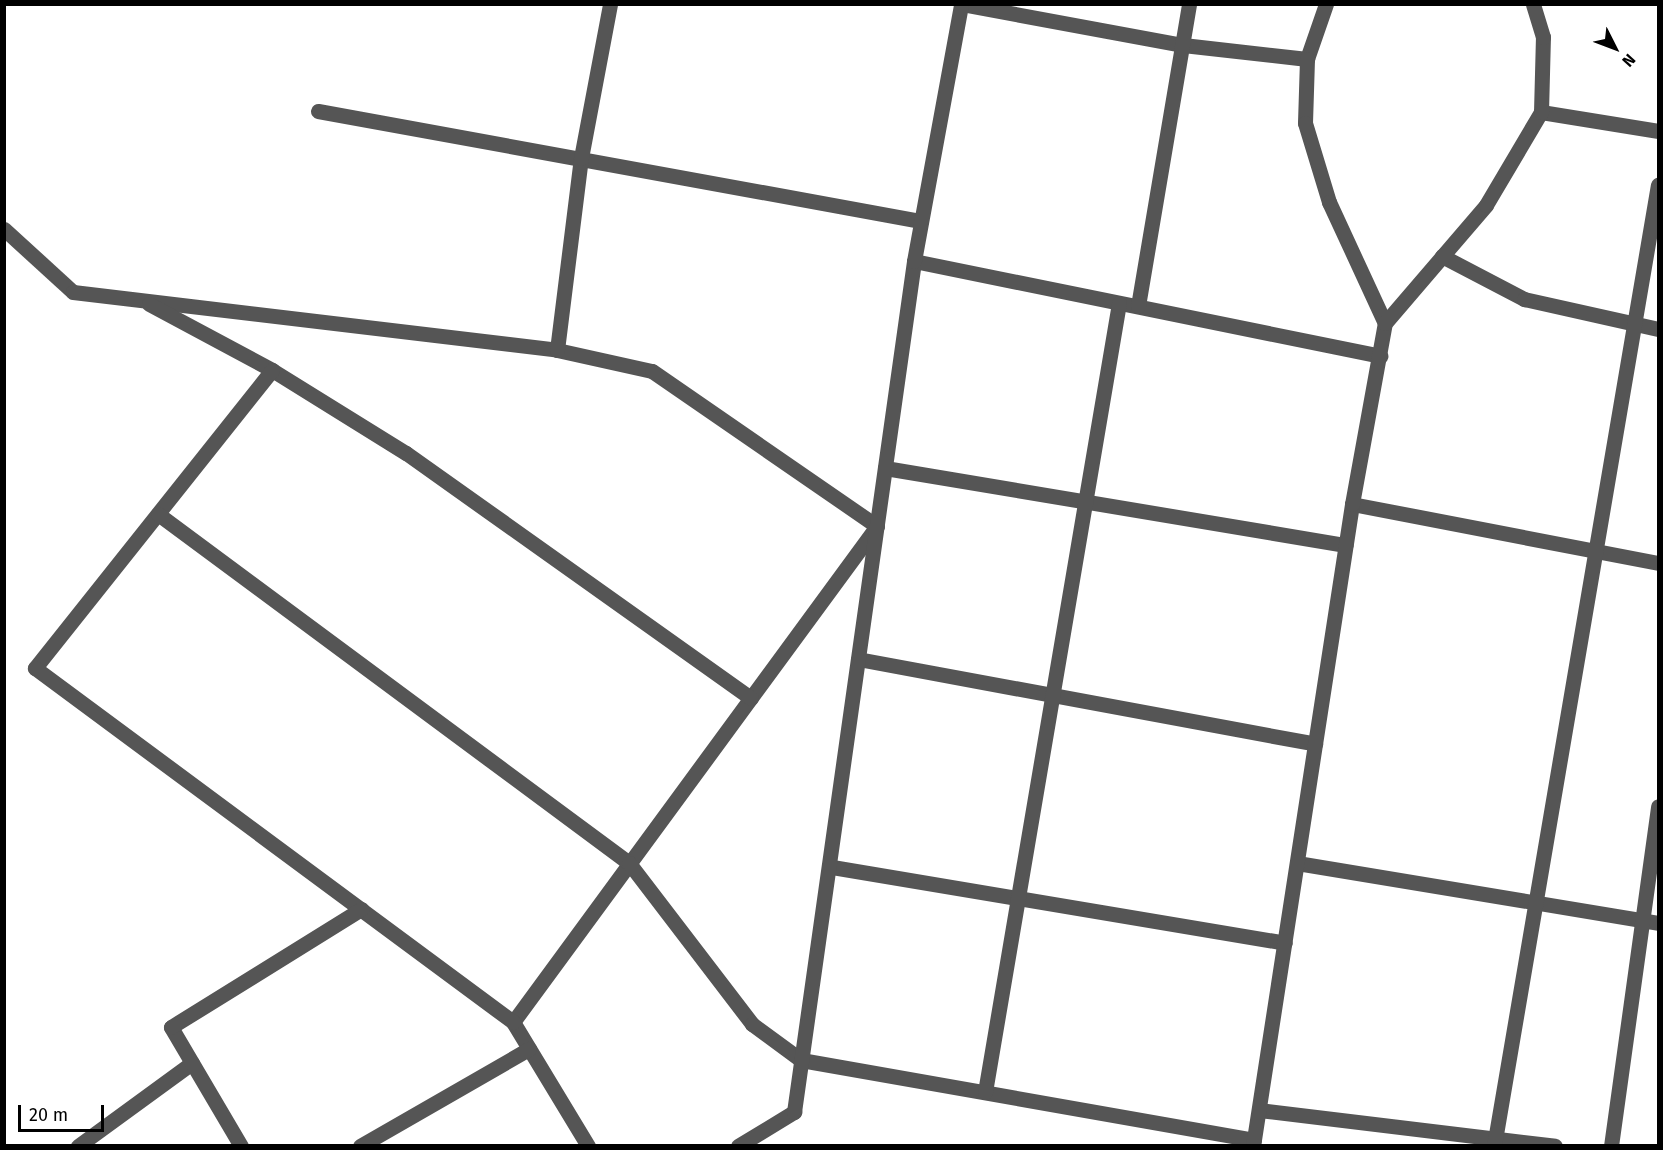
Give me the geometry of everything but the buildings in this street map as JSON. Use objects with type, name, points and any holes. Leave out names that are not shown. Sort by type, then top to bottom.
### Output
[{"type":"street","points":[[557,350],[581,158],[610,4]]},
{"type":"street","points":[[738,1146],[794,1112],[832,867],[858,660],[914,261],[961,4],[1183,45],[1307,59]]},
{"type":"street","points":[[1138,306],[1190,4]]},
{"type":"street","points":[[1326,4],[1307,59],[1305,123],[1329,202],[1385,323]]},
{"type":"street","points":[[158,514],[629,863],[752,1024],[801,1060],[1254,1143],[1352,504],[1385,323],[1486,205],[1541,112],[1543,37],[1533,4]]},
{"type":"street","points":[[318,111],[921,221]]},
{"type":"street","points":[[1541,112],[1659,131]]},
{"type":"street","points":[[1495,1141],[1532,902],[1659,185]]},
{"type":"street","points":[[4,229],[73,291],[557,350],[652,371],[877,526]]},
{"type":"street","points":[[1442,256],[1524,299],[1659,329]]},
{"type":"street","points":[[914,261],[1380,356]]},
{"type":"street","points":[[140,299],[272,370],[406,453],[751,698]]},
{"type":"street","points":[[985,1092],[1119,303]]},
{"type":"street","points":[[272,370],[35,668],[513,1022],[588,1146]]},
{"type":"street","points":[[885,468],[1346,545]]},
{"type":"street","points":[[1352,504],[1659,563]]},
{"type":"street","points":[[513,1022],[877,526]]},
{"type":"street","points":[[858,660],[1315,744]]},
{"type":"street","points":[[1611,1146],[1639,920],[1659,806]]},
{"type":"street","points":[[1297,863],[1659,923]]},
{"type":"street","points":[[832,867],[1019,896],[1285,943]]},
{"type":"street","points":[[241,1146],[171,1027],[361,909]]},
{"type":"street","points":[[360,1146],[530,1049]]},
{"type":"street","points":[[78,1146],[192,1063]]},
{"type":"street","points":[[1259,1110],[1495,1141],[1555,1146]]}]
